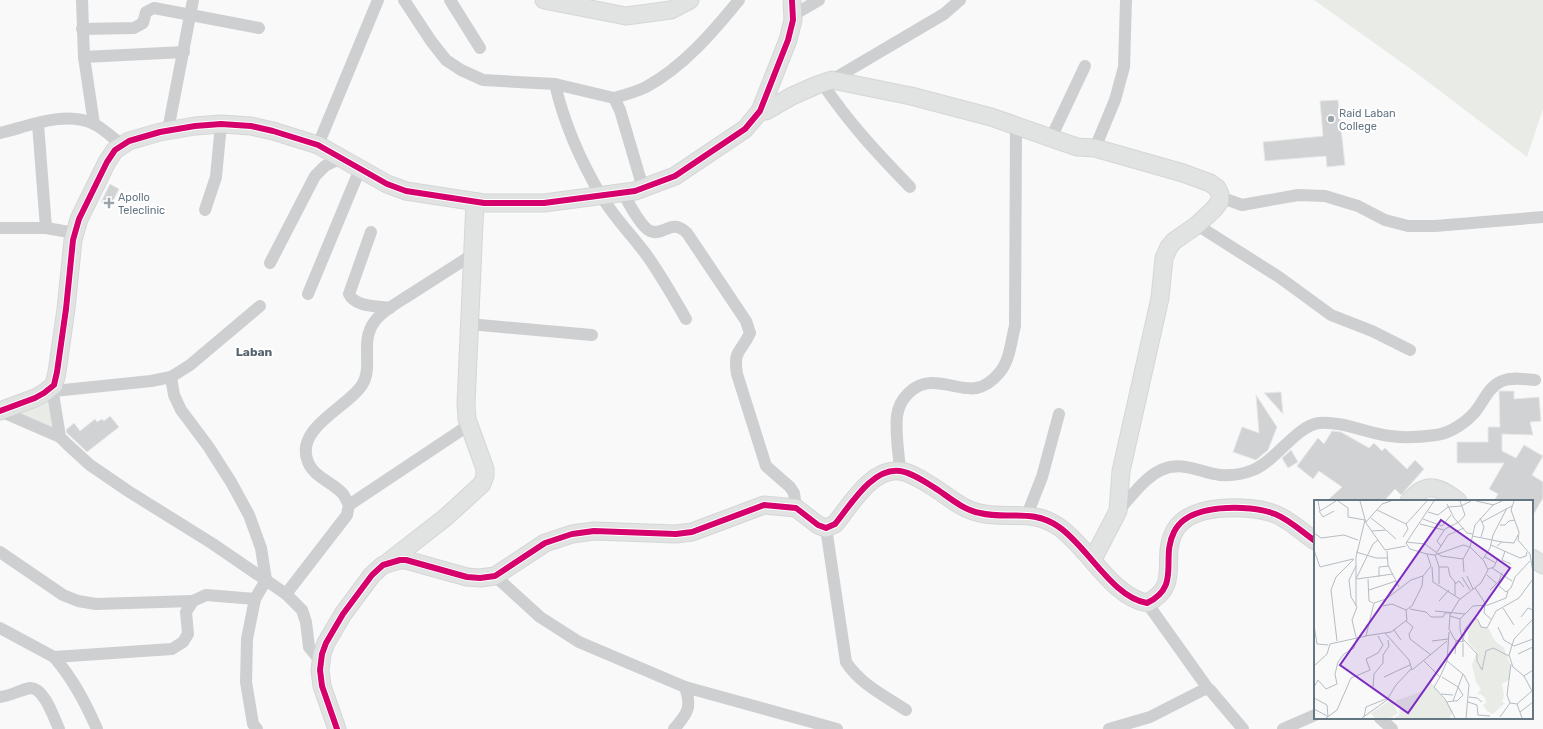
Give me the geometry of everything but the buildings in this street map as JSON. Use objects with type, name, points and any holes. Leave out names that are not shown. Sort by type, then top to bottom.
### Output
[{"type":"street","points":[[82,0],[84,57],[94,124]]},
{"type":"street","points":[[168,130],[193,0]]},
{"type":"street","points":[[318,145],[378,0]]},
{"type":"street","points":[[404,0],[431,41],[446,60],[461,70],[483,80],[555,84],[614,98],[646,87],[663,77],[718,25],[738,0]]},
{"type":"street","points":[[450,0],[480,48]]},
{"type":"street","points":[[544,0],[626,16],[671,10],[690,0]]},
{"type":"street","points":[[60,437],[53,389],[58,372],[66,309],[72,240],[79,219],[100,174],[111,156],[122,145],[168,130],[221,124],[251,126],[318,145],[386,184],[406,191],[475,202],[532,204],[623,193],[643,188],[675,176],[746,129],[760,110],[788,40],[793,8],[819,0]]},
{"type":"street","points":[[760,110],[766,111],[792,96],[827,82],[944,14],[960,0]]},
{"type":"street","points":[[1095,148],[1115,100],[1124,67],[1126,0]]},
{"type":"street","points":[[82,29],[134,28],[142,23],[146,12],[154,8],[259,28]]},
{"type":"street","points":[[84,57],[184,52]]},
{"type":"street","points":[[1051,138],[1085,66]]},
{"type":"street","points":[[827,82],[911,96],[991,117],[1077,147],[1095,148],[1210,183],[1218,188],[1220,197],[1214,209],[1197,226],[1174,241],[1168,247],[1164,258],[1160,298],[1121,471],[1118,511]]},
{"type":"street","points":[[827,82],[843,114],[868,144],[910,187]]},
{"type":"street","points":[[555,84],[561,108],[570,133],[601,196],[620,223],[648,256],[668,286],[686,320]]},
{"type":"street","points":[[614,98],[620,110],[643,188]]},
{"type":"street","points":[[0,133],[53,120],[75,118],[94,124],[122,145]]},
{"type":"street","points":[[38,124],[46,228]]},
{"type":"street","points":[[205,210],[216,177],[221,124]]},
{"type":"street","points":[[900,471],[897,417],[901,402],[909,392],[921,385],[932,383],[964,390],[975,388],[987,383],[1000,372],[1008,357],[1015,326],[1016,126]]},
{"type":"street","points":[[270,263],[315,176],[325,166],[341,158]]},
{"type":"street","points":[[308,294],[360,169]]},
{"type":"street","points":[[623,193],[644,226],[649,231],[656,232],[674,226],[681,228],[687,234],[746,321],[750,333],[737,352],[735,359],[736,374],[766,466],[790,487],[794,494],[796,508]]},
{"type":"street","points":[[1220,197],[1242,205],[1298,195],[1325,196],[1358,206],[1385,220],[1408,226],[1435,226],[1543,217]]},
{"type":"street","points":[[337,729],[322,686],[320,660],[326,643],[343,614],[372,575],[474,492],[482,484],[485,476],[482,461],[469,425],[466,404],[475,202]]},
{"type":"street","points":[[1197,226],[1279,277],[1331,315],[1372,331],[1410,350]]},
{"type":"street","points":[[0,228],[46,228],[75,233]]},
{"type":"street","points":[[371,232],[349,294],[352,300],[358,303],[390,308]]},
{"type":"street","points":[[286,594],[347,515],[349,504],[342,494],[314,472],[306,458],[307,443],[317,426],[354,395],[363,385],[367,373],[366,354],[368,335],[374,321],[390,308],[472,255]]},
{"type":"street","points":[[0,411],[35,398],[53,389],[151,381],[172,377],[190,365],[260,306]]},
{"type":"street","points":[[469,324],[592,335]]},
{"type":"street","points":[[172,377],[174,395],[181,410],[208,446],[231,482],[249,515],[261,548],[266,580],[255,599],[247,639],[246,682],[253,724],[257,729]]},
{"type":"street","points":[[1093,559],[1118,511],[1151,476],[1163,469],[1178,466],[1194,467],[1219,475],[1239,474],[1254,470],[1268,461],[1303,431],[1317,423],[1332,422],[1391,437],[1436,435],[1449,431],[1464,422],[1477,410],[1492,388],[1500,382],[1512,378],[1534,380]]},
{"type":"street","points":[[0,411],[60,437],[90,465],[128,491],[213,544],[286,594],[302,610],[306,622],[309,647],[320,660]]},
{"type":"street","points":[[1027,516],[1042,477],[1059,414]]},
{"type":"street","points":[[349,504],[469,425]]},
{"type":"street","points":[[383,565],[400,560],[406,560],[467,577],[480,578],[495,576],[545,544],[572,534],[594,531],[676,534],[707,527],[750,509],[764,505],[796,508],[818,525],[826,528],[835,524],[870,482],[885,473],[900,471],[918,478],[970,510],[981,514],[1027,516],[1043,519],[1058,527],[1075,540],[1123,592],[1136,601],[1147,603],[1209,690],[1243,729]]},
{"type":"street","points":[[1409,500],[1424,488],[1435,487],[1447,492],[1457,500]]},
{"type":"street","points":[[1147,603],[1162,592],[1169,579],[1168,555],[1171,538],[1174,530],[1190,516],[1210,509],[1242,508],[1274,514],[1291,522],[1314,540]]},
{"type":"street","points":[[826,528],[846,662],[852,672],[861,680],[906,710]]},
{"type":"street","points":[[0,552],[64,595],[78,601],[96,604],[193,601],[206,595],[255,599]]},
{"type":"street","points":[[1533,559],[1543,564]]},
{"type":"street","points":[[495,576],[540,617],[572,639],[655,676],[685,687],[838,729]]},
{"type":"street","points":[[54,657],[172,649],[183,642],[188,634],[186,612],[193,601]]},
{"type":"street","points":[[0,628],[54,657],[69,674],[86,704],[97,729]]},
{"type":"street","points":[[674,729],[686,713],[690,700],[685,687]]},
{"type":"street","points":[[0,697],[28,688],[35,688],[41,693],[59,729]]},
{"type":"street","points":[[1109,729],[1150,717],[1205,689],[1209,690]]},
{"type":"street","points":[[1283,729],[1314,715]]},
{"type":"street","points":[[1381,719],[1392,729]]},
{"type":"shaded area","points":[[1314,0],[1543,0],[1543,109],[1527,157],[1415,72]]},
{"type":"shaded area","points":[[51,399],[55,432],[15,415]]},
{"type":"cycle path","points":[[0,411],[35,398],[54,385],[66,309],[73,240],[79,219],[107,162],[115,150],[129,141],[160,132],[195,126],[221,124],[251,126],[318,145],[387,184],[406,191],[484,203],[544,203],[635,191],[675,176],[745,129],[760,111],[788,40],[793,20],[792,0]]},
{"type":"cycle path","points":[[337,729],[322,686],[320,670],[322,654],[326,643],[343,614],[372,575],[383,565],[400,560],[406,560],[467,577],[480,578],[495,576],[545,543],[572,534],[594,531],[676,534],[692,532],[764,505],[796,508],[818,525],[826,528],[835,524],[855,498],[871,481],[890,471],[900,471],[910,474],[938,490],[958,504],[974,512],[990,515],[1030,516],[1049,521],[1070,536],[1111,582],[1134,599],[1147,603],[1158,596],[1164,589],[1167,580],[1170,542],[1174,532],[1181,522],[1205,511],[1220,508],[1264,511],[1286,519],[1314,540]]},
{"type":"place","name":"Raid Laban College","points":[[1331,119]]},
{"type":"place","name":"Apollo Teleclinic","points":[[109,203]]},
{"type":"district","name":"Laban","points":[[254,352]]}]
